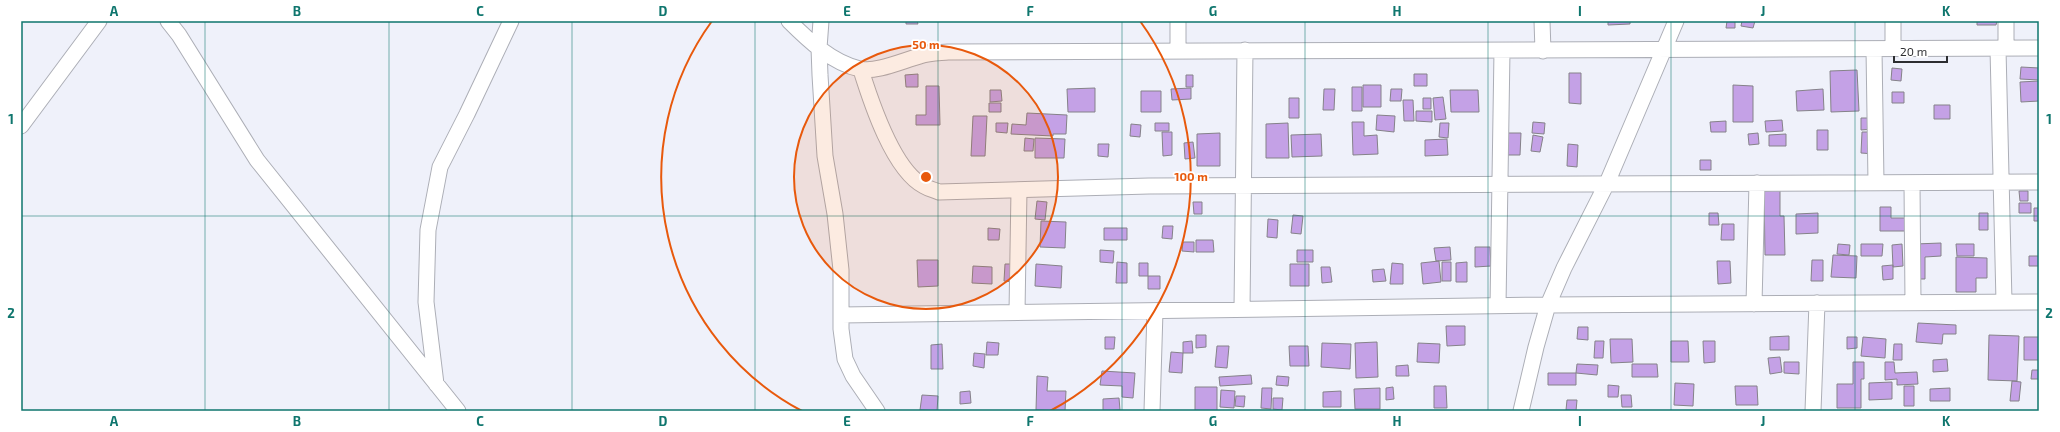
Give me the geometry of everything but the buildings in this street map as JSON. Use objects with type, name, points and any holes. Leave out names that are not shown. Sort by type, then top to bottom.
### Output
[{"type":"street","points":[[21,126],[99,21]]},
{"type":"street","points":[[168,21],[179,35],[257,160],[458,411]]},
{"type":"street","points":[[436,384],[426,302],[428,230],[440,167],[511,21]]},
{"type":"street","points":[[789,21],[819,48],[842,62],[861,70],[880,67],[922,55],[948,52],[2039,48]]},
{"type":"street","points":[[822,21],[819,48],[826,156],[835,214],[840,270],[841,329],[846,359],[853,376],[877,411]]},
{"type":"street","points":[[1178,21],[1178,51]]},
{"type":"street","points":[[1542,21],[1543,51]]},
{"type":"street","points":[[1521,411],[1536,347],[1548,305],[1567,262],[1607,182],[1676,21]]},
{"type":"street","points":[[1893,48],[1894,21]]},
{"type":"street","points":[[2004,302],[2001,182],[2002,48],[2006,21]]},
{"type":"street","points":[[1874,49],[1876,183]]},
{"type":"street","points":[[1242,309],[1245,50]]},
{"type":"street","points":[[1498,306],[1502,51]]},
{"type":"street","points":[[861,70],[878,123],[890,145],[908,172],[923,186],[939,192],[1244,185],[1607,182],[2039,182]]},
{"type":"street","points":[[1754,304],[1757,183]]},
{"type":"street","points":[[1912,183],[1912,303]]},
{"type":"street","points":[[1017,312],[1019,190]]},
{"type":"street","points":[[841,315],[1548,305],[2039,302]]},
{"type":"street","points":[[1813,411],[1817,303]]},
{"type":"street","points":[[1152,411],[1154,311]]}]
